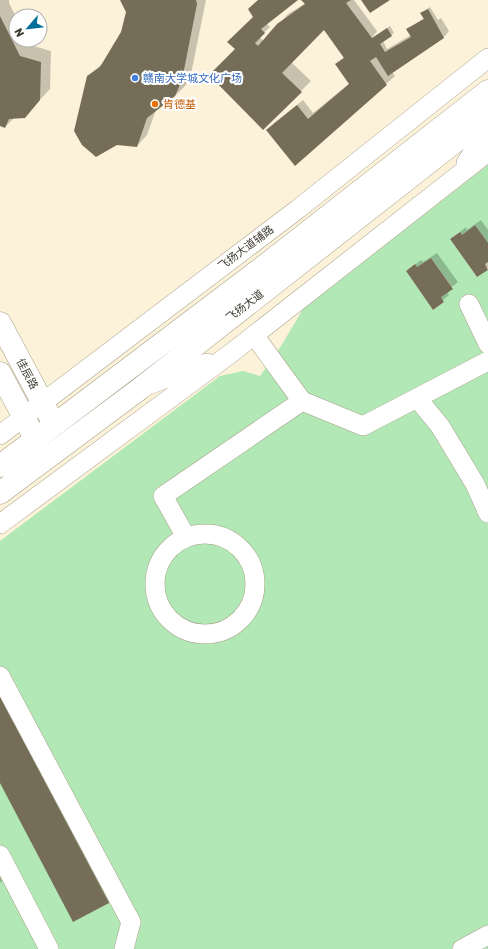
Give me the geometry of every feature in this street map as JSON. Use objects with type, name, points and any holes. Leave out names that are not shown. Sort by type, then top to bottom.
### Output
[{"type":"main road","name":"飞扬大道","points":[[0,466],[485,98]]},
{"type":"main road","name":"飞扬大道","points":[[0,493],[141,388],[485,98]]},
{"type":"main road","name":"佳辰路","points":[[0,323],[54,424]]},
{"type":"main road","points":[[0,373],[35,438]]},
{"type":"street","name":"飞扬大道辅路","points":[[0,435],[298,209],[488,58]]},
{"type":"street","points":[[458,176],[488,129]]},
{"type":"street","points":[[0,524],[230,354],[488,152]]},
{"type":"street","points":[[259,270],[298,209]]},
{"type":"street","points":[[470,304],[488,344]]},
{"type":"street","points":[[254,335],[302,401],[363,426],[488,361]]},
{"type":"street","points":[[141,388],[230,354]]},
{"type":"street","points":[[417,398],[440,426],[475,484],[488,513]]},
{"type":"street","points":[[186,537],[163,496],[302,401]]},
{"type":"street","points":[[201,533],[217,534],[231,541],[244,551],[252,564],[255,580],[254,596],[248,611],[237,623],[224,631],[207,634],[190,632],[174,624],[162,611],[156,594],[155,577],[158,566],[160,560],[171,546],[186,537],[201,533]]},
{"type":"street","points":[[0,676],[131,922],[124,949]]},
{"type":"street","points":[[0,855],[49,949]]},
{"type":"street","points":[[462,949],[488,935]]},
{"type":"green space","points":[[488,165],[488,243],[475,225],[462,235],[459,232],[450,239],[477,277],[488,270],[488,949],[0,949],[0,541],[220,376],[243,371],[260,376],[281,346],[303,309]],"holes":[[[431,258],[453,288],[441,297],[444,302],[433,310],[406,271],[415,264],[417,267]]]},
{"type":"building","name":"赣南大学城文化广场","points":[[120,0],[196,0],[197,4],[182,80],[175,96],[147,118],[137,147],[117,145],[96,157],[82,145],[74,131],[87,76],[100,67],[121,32],[126,12]]},
{"type":"building","points":[[258,0],[298,0],[261,29],[265,33],[255,43],[258,46],[277,24],[305,4],[301,0],[351,0],[346,3],[372,38],[387,28],[392,36],[380,44],[385,52],[411,37],[406,29],[424,19],[420,13],[428,9],[444,38],[388,76],[376,57],[370,61],[387,85],[295,166],[266,130],[297,105],[308,119],[349,84],[335,64],[344,58],[324,30],[282,73],[302,92],[263,130],[209,75],[235,49],[227,42],[253,17],[248,9]]},
{"type":"building","points":[[361,0],[390,0],[370,13]]},
{"type":"building","points":[[0,16],[8,32],[8,48],[16,48],[20,56],[41,62],[40,100],[25,118],[9,119],[5,128],[0,126]]},
{"type":"building","points":[[475,225],[488,243],[488,262],[485,264],[488,270],[477,277],[450,239],[460,232],[462,235]]},
{"type":"building","points":[[431,258],[453,289],[441,297],[444,302],[433,310],[406,271],[415,264],[417,267]]},
{"type":"building","points":[[0,697],[109,903],[73,922],[0,783]]},
{"type":"place","name":"赣南大学城文化广场","points":[[135,78]]},
{"type":"place","name":"肯德基","points":[[155,104]]}]
